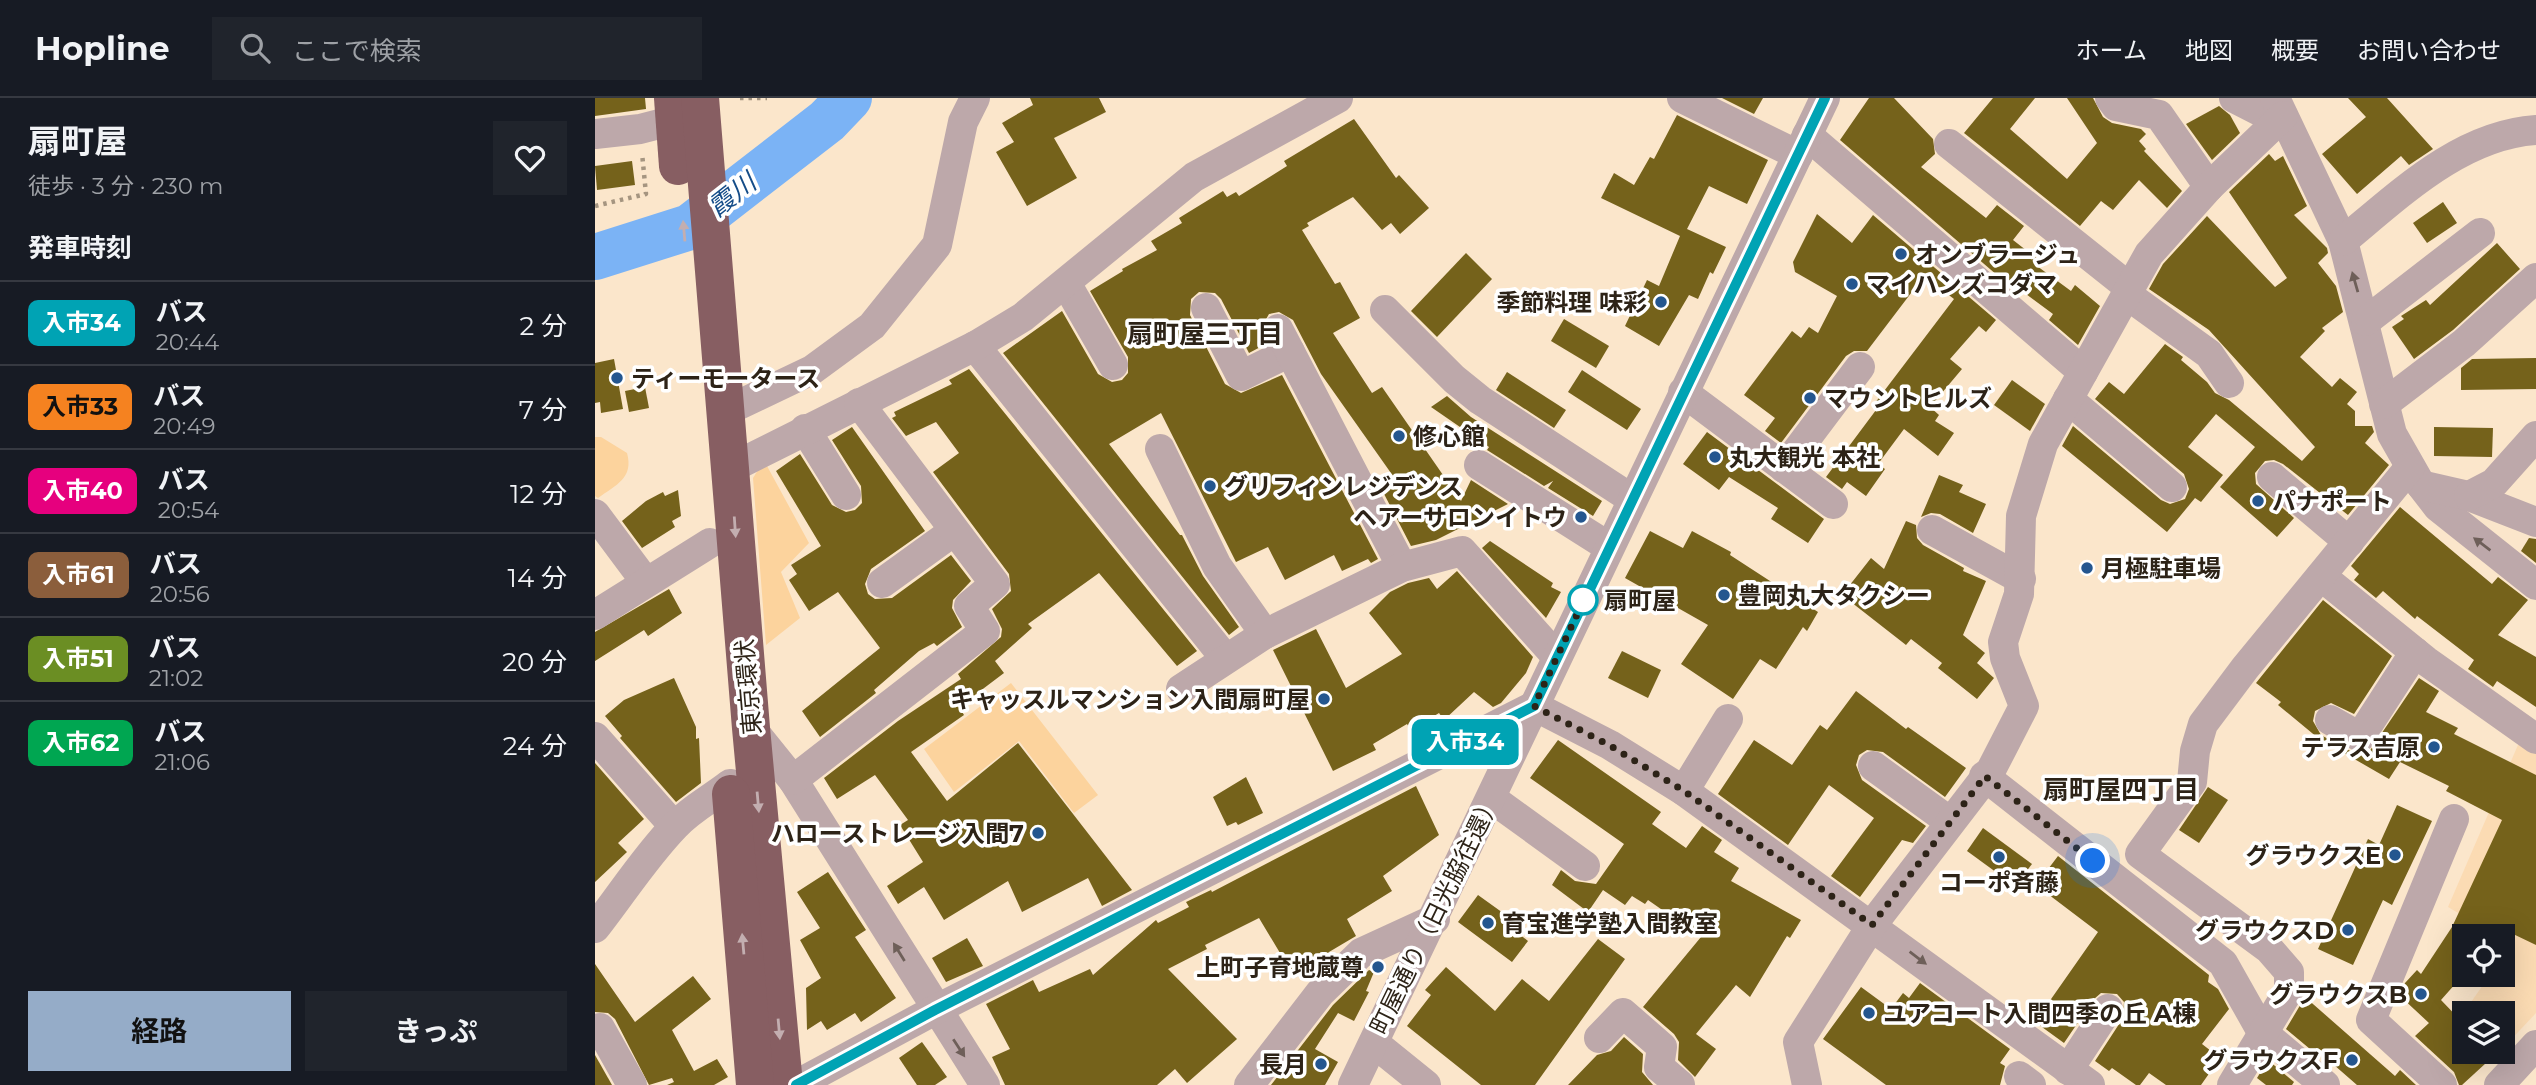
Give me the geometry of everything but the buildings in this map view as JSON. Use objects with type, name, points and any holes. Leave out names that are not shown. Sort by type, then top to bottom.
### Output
[{"type":"highway","points":[[694,104],[691,160],[703,293]]},
{"type":"highway","name":"東京環状","points":[[703,293],[726,411],[751,728],[785,1085]]},
{"type":"highway","name":"東京環状","points":[[703,293],[710,542],[755,1085]]},
{"type":"street","points":[[726,411],[812,370],[872,326],[937,245],[963,122],[975,98]]},
{"type":"street","points":[[731,468],[975,346],[1023,317],[1194,177],[1338,98]]},
{"type":"street","points":[[1682,98],[1802,145],[2083,372]]},
{"type":"street","name":"町屋通り（日光脇往還）","points":[[1353,1085],[1825,98]]},
{"type":"street","points":[[2110,98],[2116,106],[2159,114],[2209,187]]},
{"type":"street","points":[[2234,98],[2278,111],[2343,241],[2366,321],[2392,434],[2415,476],[2458,526],[2536,585]]},
{"type":"street","points":[[595,134],[640,129],[694,104]]},
{"type":"street","points":[[1807,1085],[1798,1042],[1872,925],[1985,776],[2024,706],[2005,658],[2003,642],[2021,579],[2021,516],[2043,444],[2128,291],[2161,238],[2209,187],[2269,132],[2278,111]]},
{"type":"street","points":[[2343,241],[2419,179],[2437,168],[2479,145],[2536,130]]},
{"type":"street","points":[[1949,144],[2209,354],[2229,383]]},
{"type":"street","points":[[2366,321],[2480,233]]},
{"type":"street","points":[[2384,404],[2464,343],[2536,278]]},
{"type":"street","points":[[1066,283],[1113,365]]},
{"type":"street","points":[[1206,308],[1241,376],[1284,341],[1402,567]]},
{"type":"street","points":[[1385,310],[1454,379],[1481,400],[1632,499]]},
{"type":"street","points":[[975,346],[1225,658]]},
{"type":"street","points":[[1784,468],[1860,367]]},
{"type":"street","points":[[1683,392],[1833,504]]},
{"type":"street","points":[[2068,399],[2172,487]]},
{"type":"street","points":[[793,780],[985,631],[969,606],[995,584],[859,403]]},
{"type":"street","points":[[805,429],[846,495]]},
{"type":"street","points":[[2469,496],[2494,484],[2536,436]]},
{"type":"street","points":[[1160,449],[1217,566],[1265,634]]},
{"type":"street","points":[[1479,465],[1609,547]]},
{"type":"street","points":[[2415,476],[2536,522]]},
{"type":"street","points":[[2232,1085],[2289,990],[2291,978],[2284,964],[2253,937],[2140,854],[2192,782],[2195,751],[2203,724],[2349,542],[2415,476]]},
{"type":"street","points":[[2272,477],[2349,542]]},
{"type":"street","points":[[595,514],[645,582]]},
{"type":"street","points":[[1932,530],[2021,579]]},
{"type":"street","points":[[882,583],[954,531]]},
{"type":"street","points":[[595,615],[710,542]]},
{"type":"street","points":[[1181,689],[1265,634],[1402,567],[1462,551],[1556,656]]},
{"type":"street","points":[[2321,576],[2415,652],[2536,739]]},
{"type":"street","points":[[2330,720],[2360,737],[2415,652]]},
{"type":"street","points":[[796,1085],[935,1010],[1534,706],[1609,745],[1684,791],[2079,1077],[2108,1009]]},
{"type":"street","points":[[1684,791],[1728,719]]},
{"type":"street","points":[[751,728],[793,780],[935,1010],[985,1085]]},
{"type":"street","points":[[595,737],[674,827]]},
{"type":"street","points":[[1873,766],[1949,821]]},
{"type":"street","points":[[1985,776],[2223,963],[2262,1032],[2323,1084]]},
{"type":"street","points":[[595,928],[674,827],[702,801],[712,798],[730,783]]},
{"type":"street","points":[[1491,798],[1585,866]]},
{"type":"street","points":[[2442,1085],[2371,1020],[2454,819]]},
{"type":"street","points":[[1249,1085],[1320,993],[1361,953],[1434,919]]},
{"type":"street","points":[[1599,1038],[1623,1013],[1662,1047],[1659,1068],[1680,1085]]},
{"type":"street","points":[[600,1028],[632,1085]]},
{"type":"street","points":[[1374,1043],[1426,1085]]},
{"type":"street","points":[[2499,1085],[2536,1045]]},
{"type":"path","points":[[740,98],[767,98]]},
{"type":"path","points":[[595,206],[646,194]]},
{"type":"shaded area","points":[[595,437],[601,437],[627,453],[629,462],[622,480],[598,498],[595,496]]},
{"type":"shaded area","points":[[767,466],[809,543],[781,572],[800,618],[766,645],[753,478],[758,470]]},
{"type":"shaded area","points":[[1011,683],[1098,795],[1074,813],[1019,741],[954,792],[924,749]]},
{"type":"shaded area","points":[[2521,738],[2536,748],[2536,1013],[2515,1035],[2515,1001],[2472,1001],[2482,987],[2515,987],[2515,924],[2477,924],[2448,907]]},
{"type":"waterway","name":"霞川","points":[[595,257],[690,227],[827,121],[849,98]]},
{"type":"bus line","name":"入市34","points":[[796,1085],[935,1010],[1534,706],[1825,98]]},
{"type":"place","name":"オンブラージュ","points":[[1901,254]]},
{"type":"place","name":"マイハンズコダマ","points":[[1852,284]]},
{"type":"place","name":"季節料理 味彩","points":[[1661,302]]},
{"type":"place","name":"ティーモータース","points":[[617,378]]},
{"type":"place","name":"マウントヒルズ","points":[[1810,398]]},
{"type":"place","name":"修心館","points":[[1399,436]]},
{"type":"place","name":"丸大観光 本社","points":[[1715,457]]},
{"type":"place","name":"グリフィンレジデンス","points":[[1210,486]]},
{"type":"place","name":"パナポート","points":[[2258,501]]},
{"type":"place","name":"ヘアーサロンイトウ","points":[[1581,517]]},
{"type":"place","name":"月極駐車場","points":[[2087,568]]},
{"type":"place","name":"豊岡丸大タクシー","points":[[1724,595]]},
{"type":"place","name":"扇町屋","points":[[1583,600]]},
{"type":"place","name":"キャッスルマンション入間扇町屋","points":[[1324,699]]},
{"type":"place","name":"テラス吉原","points":[[2434,747]]},
{"type":"place","name":"ハローストレージ入間7","points":[[1038,833]]},
{"type":"place","name":"グラウクスE","points":[[2395,855]]},
{"type":"place","name":"コーポ斉藤","points":[[1999,857]]},
{"type":"place","name":"育宝進学塾入間教室","points":[[1488,923]]},
{"type":"place","name":"グラウクスD","points":[[2348,930]]},
{"type":"place","name":"上町子育地蔵尊","points":[[1378,967]]},
{"type":"place","name":"グラウクスB","points":[[2421,994]]},
{"type":"place","name":"ユアコート入間四季の丘 A棟","points":[[1869,1013]]},
{"type":"place","name":"グラウクスF","points":[[2352,1060]]},
{"type":"place","name":"長月","points":[[1321,1064]]},
{"type":"district","name":"扇町屋三丁目","points":[[1205,334]]},
{"type":"district","name":"扇町屋四丁目","points":[[2121,790]]},
{"type":"route","points":[[1583,600],[1588,591],[1534,706],[1609,745],[1684,791],[1872,925],[1985,776],[2093,861]]}]
